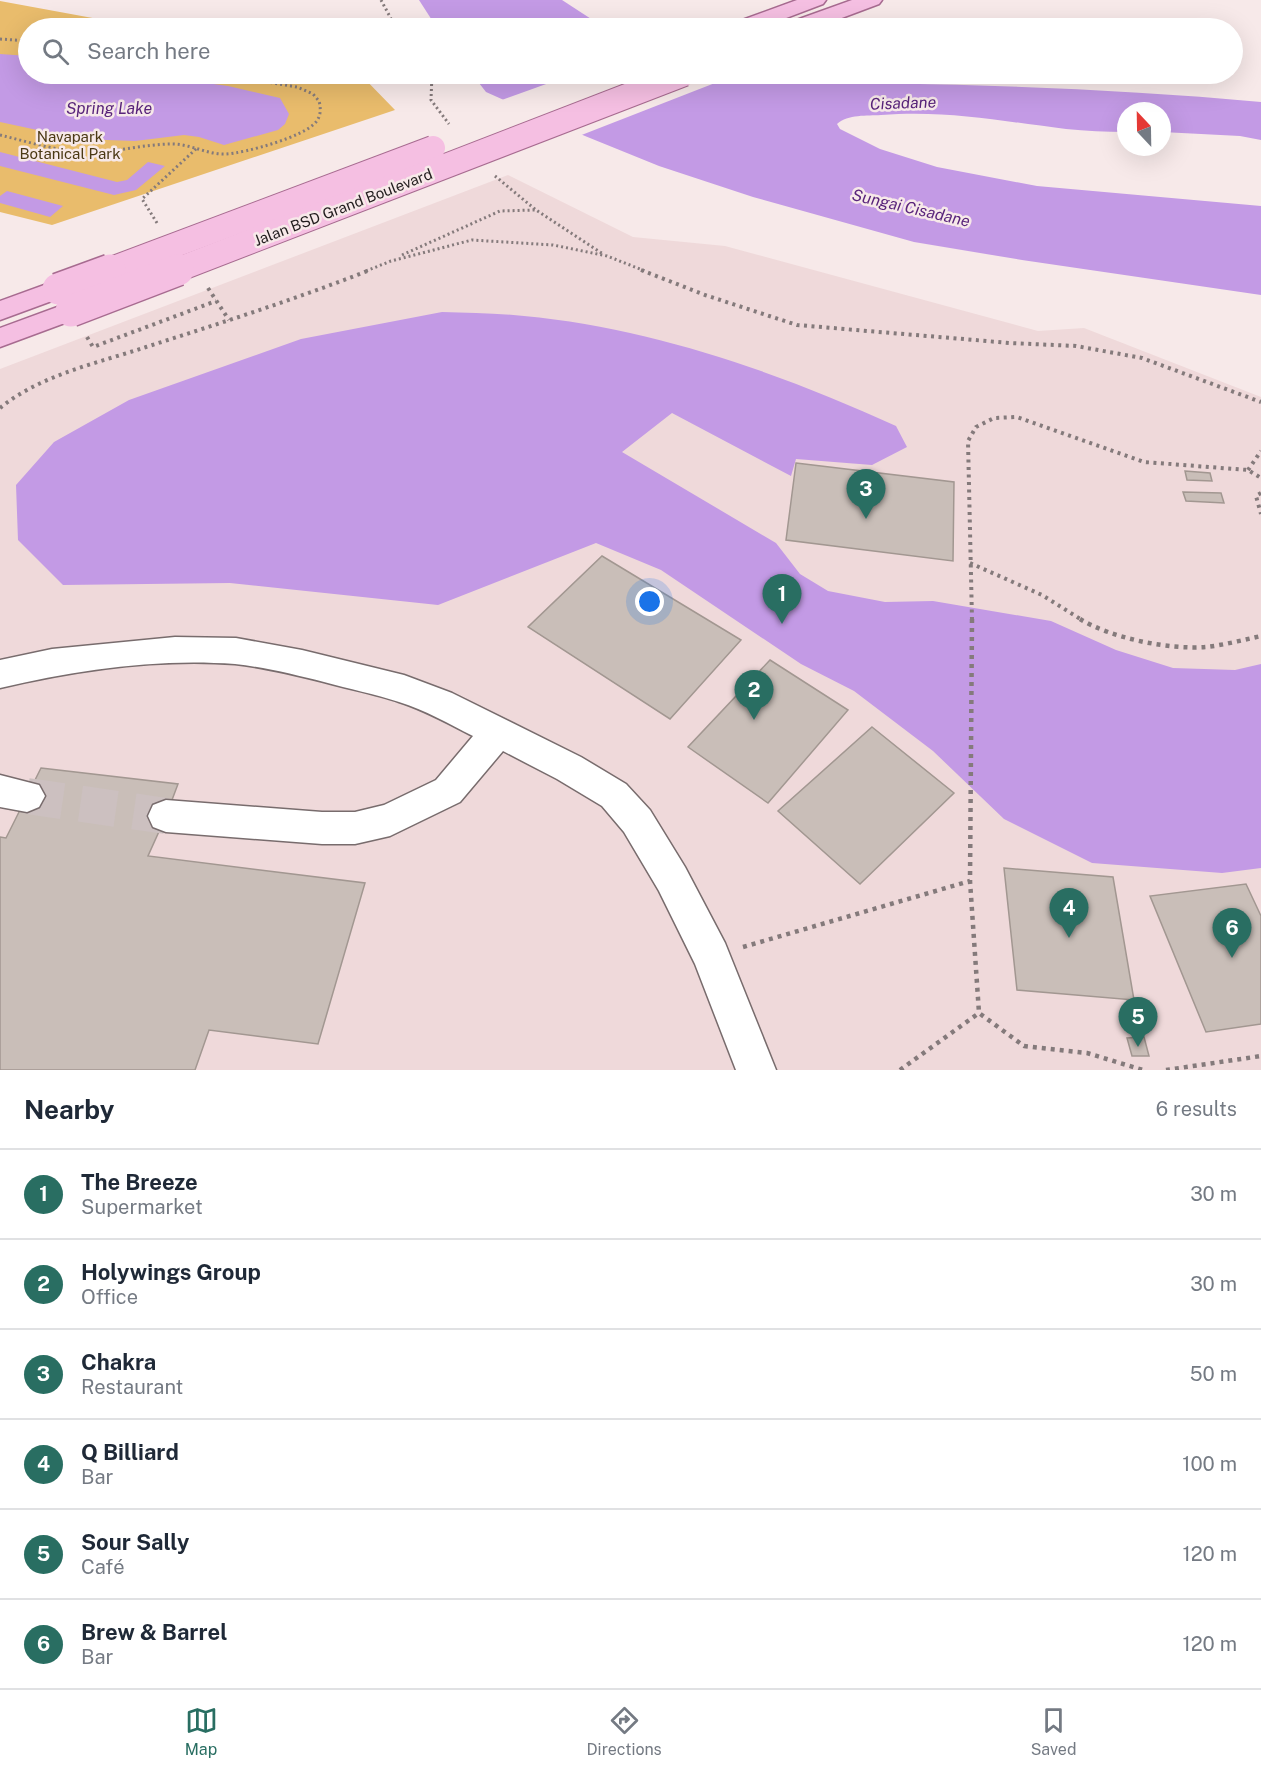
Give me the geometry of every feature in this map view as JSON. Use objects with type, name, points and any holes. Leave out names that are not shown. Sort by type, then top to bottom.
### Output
[{"type":"main road","points":[[797,18],[816,0]]},
{"type":"main road","points":[[809,18],[872,0]]},
{"type":"main road","name":"Jalan BSD Grand Boulevard","points":[[0,338],[64,300],[601,84]]},
{"type":"main road","name":"Jalan BSD Grand Boulevard","points":[[0,310],[64,300],[418,179],[659,84]]},
{"type":"lane","points":[[0,674],[52,662],[108,655],[175,650],[236,651],[314,665],[404,689],[440,703],[569,768],[614,795],[637,821],[672,879],[711,956],[756,1070]]},
{"type":"lane","points":[[166,816],[322,828],[355,828],[390,820],[448,791],[498,732]]},
{"type":"path","points":[[381,0],[389,18]]},
{"type":"path","points":[[1,40],[18,41]]},
{"type":"path","points":[[0,135],[67,151],[89,152],[170,145],[197,147],[216,153],[235,153],[313,126],[318,120],[321,112],[317,97],[297,87],[279,84]]},
{"type":"path","points":[[161,227],[142,199],[197,147]]},
{"type":"path","points":[[0,408],[12,398],[58,376],[306,295],[391,261],[500,212],[536,210],[607,256]]},
{"type":"path","points":[[391,261],[472,240],[553,245],[607,256],[705,295],[797,326],[1010,344],[1076,346],[1142,358],[1261,402]]},
{"type":"path","points":[[203,281],[229,320]]},
{"type":"path","points":[[93,347],[216,301]]},
{"type":"path","points":[[1143,1070],[1088,1053],[1024,1046],[979,1013],[970,881],[972,586],[969,563],[968,441],[976,428],[994,418],[1017,417],[1144,462],[1248,470],[1261,478]]},
{"type":"path","points":[[1248,470],[1261,451]]},
{"type":"path","points":[[1261,493],[1256,496],[1261,514]]},
{"type":"path","points":[[969,563],[1042,595],[1090,625],[1144,643],[1205,646],[1261,636]]},
{"type":"path","points":[[711,956],[970,881]]},
{"type":"path","points":[[900,1070],[979,1013]]},
{"type":"path","points":[[1166,1070],[1261,1056]]},
{"type":"shaded area","points":[[508,175],[633,237],[725,246],[1038,331],[1084,328],[1261,397],[1261,1070],[0,1070],[0,369]]},
{"type":"green space","name":"Navapark Botanical Park","points":[[0,1],[93,18],[18,18],[18,84],[370,84],[395,110],[52,225],[0,212]]},
{"type":"water","points":[[419,0],[562,0],[590,18],[431,18]]},
{"type":"water","name":"Spring Lake","points":[[0,54],[18,55],[18,84],[214,84],[280,98],[289,114],[285,124],[278,130],[224,145],[184,135],[135,141],[79,139],[0,122]]},
{"type":"water","points":[[480,84],[924,84],[1138,93],[1261,102],[1261,140],[1240,136],[1171,132],[1171,102],[1117,102],[1117,132],[1074,130],[974,117],[929,114],[858,116],[837,124],[840,129],[880,149],[937,167],[1037,186],[1261,206],[1261,295],[914,242],[753,197],[659,166],[486,92]]},
{"type":"water","points":[[0,152],[117,182],[127,180],[148,162],[165,166],[136,190],[114,195],[0,166]]},
{"type":"water","points":[[7,191],[63,206],[50,217],[0,203],[0,196]]},
{"type":"water","points":[[442,312],[514,315],[572,322],[667,342],[761,371],[896,426],[907,447],[872,465],[796,459],[791,476],[672,413],[622,452],[776,543],[800,574],[828,591],[885,602],[933,601],[1051,621],[1116,650],[1173,668],[1235,670],[1261,664],[1261,868],[1222,873],[1092,863],[1004,819],[933,751],[854,691],[801,664],[661,570],[596,543],[438,605],[230,583],[63,585],[18,540],[16,485],[54,442],[129,400],[301,339]]},
{"type":"pier","points":[[546,84],[712,84],[579,136],[499,101]]},
{"type":"building","points":[[796,463],[954,482],[953,561],[786,540]]},
{"type":"building","points":[[1185,471],[1210,473],[1212,481],[1187,480]]},
{"type":"building","points":[[1183,492],[1221,493],[1224,503],[1186,501]]},
{"type":"building","points":[[602,556],[741,640],[670,719],[528,627]]},
{"type":"building","points":[[770,660],[848,710],[768,803],[688,747]]},
{"type":"building","points":[[872,727],[954,793],[860,884],[778,811]]},
{"type":"building","points":[[41,768],[178,784],[148,856],[365,883],[318,1044],[209,1030],[195,1070],[0,1070],[0,837],[6,838]]},
{"type":"building","points":[[1004,868],[1113,877],[1134,1000],[1017,990]]},
{"type":"building","points":[[1246,884],[1261,916],[1261,1024],[1206,1032],[1150,896]]},
{"type":"building","points":[[1144,1037],[1149,1056],[1132,1056],[1127,1038]]},
{"type":"tunnel","points":[[27,796],[166,816]]},
{"type":"place","name":"Chakra","points":[[866,519]]},
{"type":"place","name":"The Breeze","points":[[782,624]]},
{"type":"place","name":"Holywings Group","points":[[754,720]]},
{"type":"place","name":"Q Billiard","points":[[1069,938]]},
{"type":"place","name":"Brew & Barrel","points":[[1232,958]]},
{"type":"place","name":"Sour Sally","points":[[1138,1047]]},
{"type":"water label","name":"Cisadane","points":[[903,103]]},
{"type":"water label","name":"Sungai Cisadane","points":[[911,208]]}]
